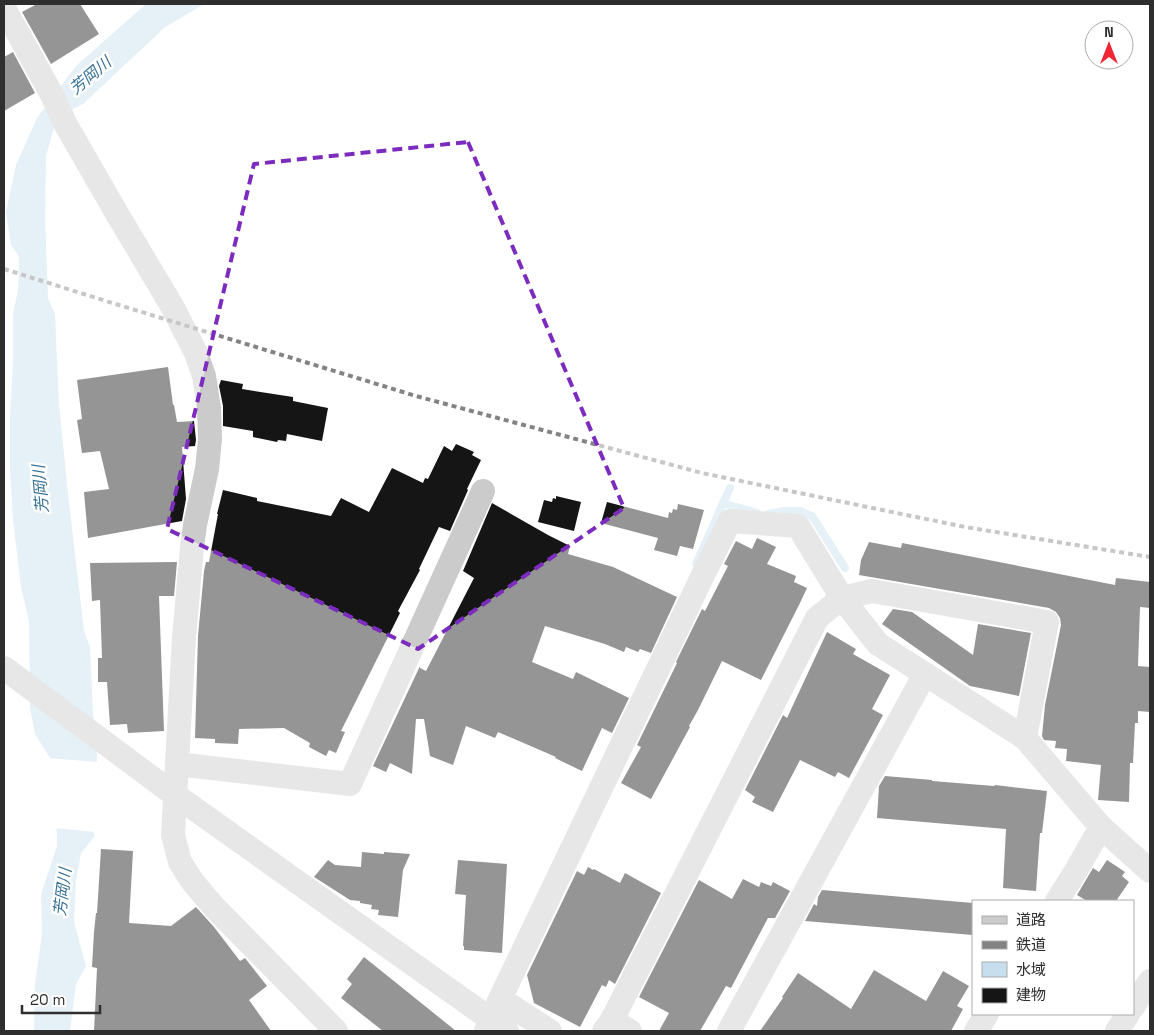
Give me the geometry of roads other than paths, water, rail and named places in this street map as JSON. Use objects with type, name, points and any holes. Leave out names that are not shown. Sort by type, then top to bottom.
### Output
[{"type":"street","points":[[4,8],[51,93],[66,125],[172,306],[196,353],[204,376],[209,408],[210,439],[207,470],[192,547],[184,637],[173,835],[180,862],[192,881],[214,907],[336,1031]]},
{"type":"street","points":[[177,764],[350,784],[483,491]]},
{"type":"street","points":[[496,1020],[694,592],[730,521],[798,526],[842,598],[878,644],[1025,738],[1101,827],[1150,871]]},
{"type":"street","points":[[615,1027],[817,618],[842,598],[872,591],[1047,622],[1025,738]]},
{"type":"street","points":[[4,668],[176,796],[496,1020],[550,1031]]},
{"type":"street","points":[[729,1031],[925,674]]},
{"type":"street","points":[[1058,900],[1078,869],[1101,827]]},
{"type":"street","points":[[1134,1005],[1150,981]]},
{"type":"street","points":[[976,1031],[986,1015]]},
{"type":"street","points":[[1117,1031],[1127,1015]]},
{"type":"water","name":"芳岡川","points":[[146,4],[204,4],[164,28],[83,104],[73,109],[54,128],[46,156],[45,216],[48,298],[55,314],[59,404],[84,631],[90,647],[97,755],[94,837],[81,853],[76,881],[74,922],[86,966],[76,984],[70,1031],[34,1031],[35,984],[42,934],[41,894],[57,846],[55,766],[35,734],[30,708],[29,621],[21,587],[13,520],[10,416],[13,314],[18,290],[19,256],[11,245],[6,212],[16,165],[37,118],[76,66]]},
{"type":"waterway","points":[[696,564],[730,488]]},
{"type":"waterway","points":[[723,503],[757,513]]},
{"type":"waterway","points":[[768,514],[800,511],[812,516],[845,568]]},
{"type":"railway","points":[[4,269],[416,396],[702,473],[965,527],[1150,557]]}]
